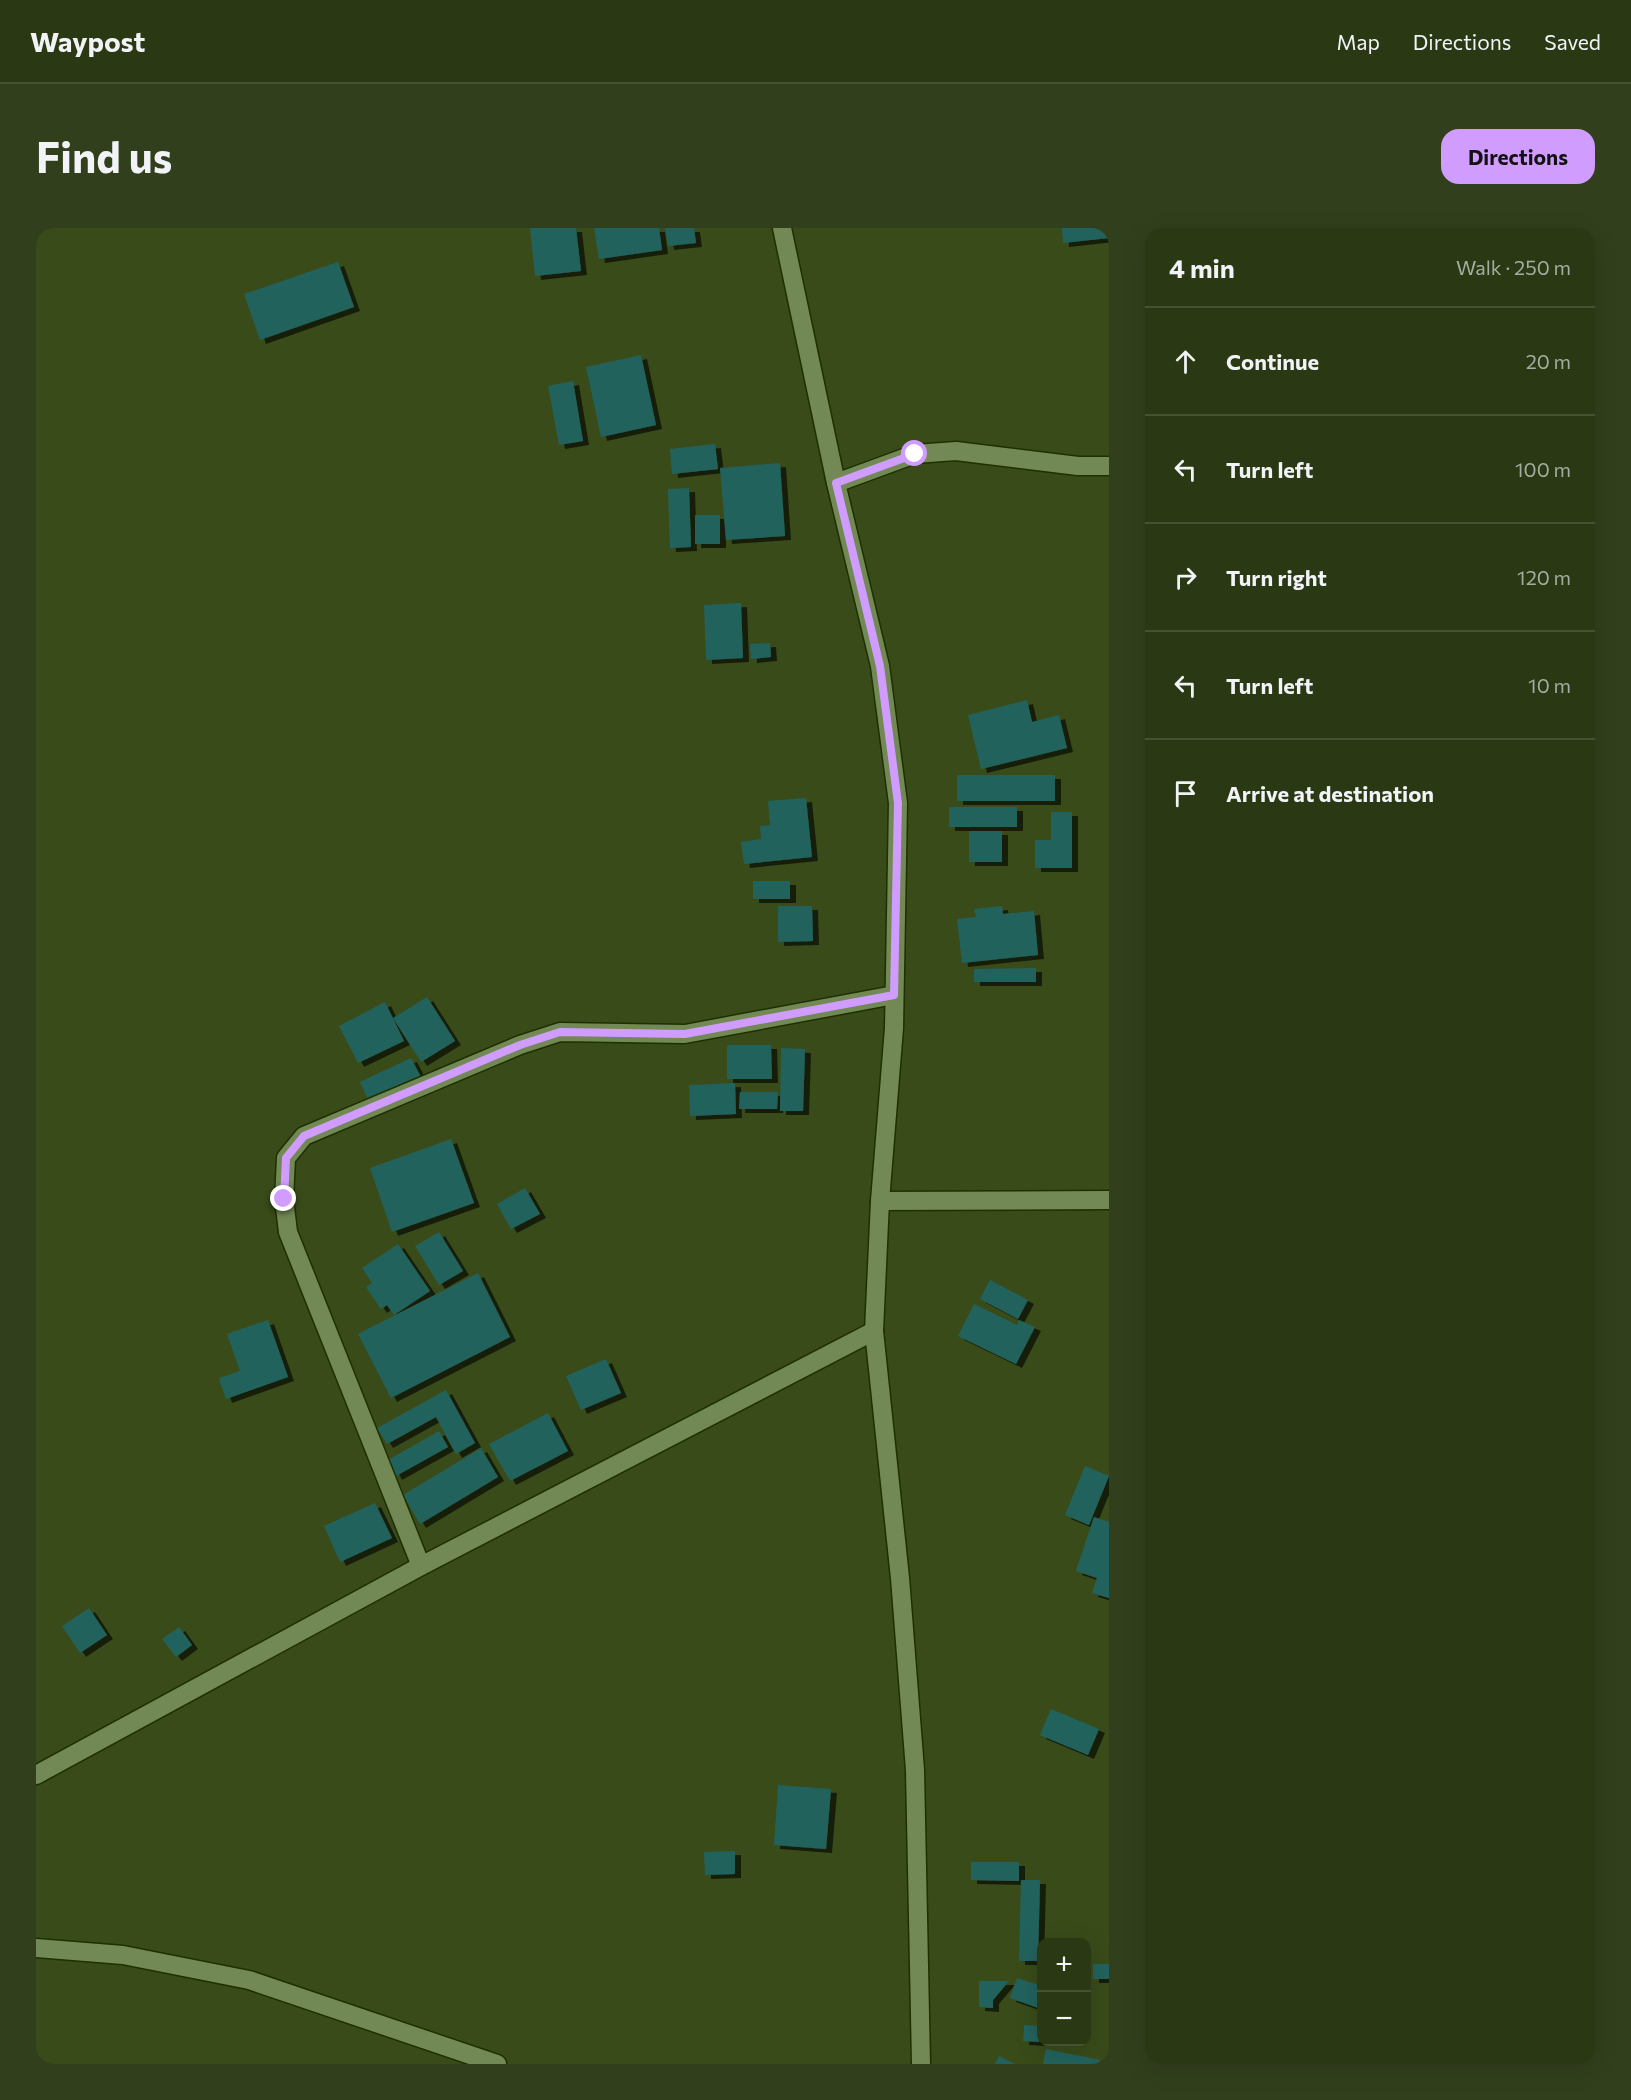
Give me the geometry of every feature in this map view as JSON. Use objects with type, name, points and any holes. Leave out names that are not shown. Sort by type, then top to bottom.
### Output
[{"type":"street","points":[[782,228],[836,483],[880,666],[898,803],[894,1028],[880,1201],[874,1331],[900,1578],[915,1770],[921,2064]]},
{"type":"street","points":[[836,483],[915,454],[946,452],[1078,466],[1109,466]]},
{"type":"street","points":[[422,1566],[288,1232],[284,1199],[286,1158],[304,1136],[520,1045],[560,1032],[685,1034],[894,995]]},
{"type":"street","points":[[880,1201],[1109,1200]]},
{"type":"street","points":[[36,1775],[422,1566],[874,1331]]},
{"type":"street","points":[[36,1948],[123,1955],[249,1980],[497,2064]]},
{"type":"building","points":[[530,228],[576,228],[581,271],[535,276]]},
{"type":"building","points":[[594,228],[659,228],[662,250],[599,259]]},
{"type":"building","points":[[665,228],[694,228],[696,243],[668,246]]},
{"type":"building","points":[[1062,228],[1109,228],[1109,238],[1063,243]]},
{"type":"building","points":[[338,262],[354,307],[260,340],[244,294]]},
{"type":"building","points":[[641,355],[656,425],[601,437],[586,367]]},
{"type":"building","points":[[573,381],[583,441],[559,445],[548,386]]},
{"type":"building","points":[[715,444],[718,469],[672,474],[670,449]]},
{"type":"building","points":[[780,463],[785,536],[726,540],[720,468]]},
{"type":"building","points":[[689,488],[691,547],[670,548],[668,489]]},
{"type":"building","points":[[695,515],[720,515],[720,544],[695,544]]},
{"type":"building","points":[[741,603],[743,658],[706,660],[704,605]]},
{"type":"building","points":[[770,643],[771,657],[751,659],[750,644]]},
{"type":"building","points":[[1027,700],[1032,722],[1059,715],[1067,748],[981,769],[968,715]]},
{"type":"building","points":[[957,775],[1055,775],[1055,801],[957,801]]},
{"type":"building","points":[[806,798],[812,857],[744,864],[741,842],[761,839],[760,826],[770,825],[768,801]]},
{"type":"building","points":[[949,807],[1017,807],[1017,827],[949,827]]},
{"type":"building","points":[[1051,812],[1072,812],[1072,868],[1035,868],[1035,840],[1051,840]]},
{"type":"building","points":[[969,831],[1002,831],[1002,862],[969,862]]},
{"type":"building","points":[[753,881],[790,881],[790,899],[753,899]]},
{"type":"building","points":[[778,906],[812,906],[813,941],[778,942]]},
{"type":"building","points":[[1002,906],[1003,914],[1034,911],[1038,955],[962,963],[957,919],[976,917],[974,909]]},
{"type":"building","points":[[1036,968],[1036,982],[974,982],[974,969]]},
{"type":"building","points":[[427,997],[455,1041],[421,1062],[393,1018]]},
{"type":"building","points":[[385,1002],[404,1041],[358,1063],[339,1026]]},
{"type":"building","points":[[727,1045],[771,1045],[772,1079],[727,1079]]},
{"type":"building","points":[[781,1048],[805,1049],[803,1111],[780,1111]]},
{"type":"building","points":[[411,1058],[423,1081],[371,1106],[360,1082]]},
{"type":"building","points":[[735,1083],[736,1114],[690,1116],[689,1085]]},
{"type":"building","points":[[740,1092],[778,1092],[777,1109],[739,1109]]},
{"type":"building","points":[[451,1139],[474,1203],[392,1232],[370,1168]]},
{"type":"building","points":[[525,1188],[540,1214],[511,1229],[497,1204]]},
{"type":"building","points":[[439,1232],[463,1271],[439,1285],[415,1246]]},
{"type":"building","points":[[398,1244],[430,1291],[394,1315],[387,1305],[381,1309],[366,1287],[372,1283],[362,1268]]},
{"type":"building","points":[[478,1273],[510,1337],[391,1398],[358,1334]]},
{"type":"building","points":[[990,1280],[1028,1300],[1018,1319],[980,1299]]},
{"type":"building","points":[[974,1304],[1017,1325],[1019,1320],[1035,1327],[1016,1364],[958,1336]]},
{"type":"building","points":[[268,1320],[288,1377],[226,1399],[219,1378],[240,1371],[227,1334]]},
{"type":"building","points":[[606,1359],[621,1393],[581,1410],[566,1376]]},
{"type":"building","points":[[446,1390],[475,1443],[456,1454],[436,1417],[387,1444],[377,1428]]},
{"type":"building","points":[[548,1413],[568,1451],[510,1481],[489,1444]]},
{"type":"building","points":[[439,1431],[448,1447],[396,1476],[388,1460]]},
{"type":"building","points":[[481,1448],[498,1477],[420,1524],[403,1495]]},
{"type":"building","points":[[1085,1466],[1109,1476],[1089,1525],[1065,1515]]},
{"type":"building","points":[[375,1503],[392,1538],[340,1562],[324,1526]]},
{"type":"building","points":[[1094,1517],[1109,1522],[1109,1598],[1092,1593],[1097,1578],[1076,1571]]},
{"type":"building","points":[[89,1608],[107,1635],[80,1653],[62,1626]]},
{"type":"building","points":[[179,1627],[192,1645],[176,1657],[162,1639]]},
{"type":"building","points":[[1051,1709],[1099,1729],[1088,1755],[1040,1735]]},
{"type":"building","points":[[778,1785],[831,1789],[826,1849],[774,1845]]},
{"type":"building","points":[[735,1851],[735,1874],[705,1875],[704,1852]]},
{"type":"building","points":[[971,1862],[1019,1862],[1019,1881],[971,1880]]},
{"type":"building","points":[[1021,1880],[1040,1880],[1037,1961],[1019,1961]]},
{"type":"building","points":[[1093,1964],[1109,1964],[1109,1979],[1093,1979]]},
{"type":"building","points":[[1017,1978],[1037,1985],[1037,2008],[1010,1998]]},
{"type":"building","points":[[979,1981],[1009,1981],[993,2000],[993,2008],[979,2007]]},
{"type":"building","points":[[1024,2025],[1037,2026],[1037,2042],[1023,2041]]},
{"type":"building","points":[[1046,2049],[1100,2060],[1099,2064],[1043,2064]]},
{"type":"building","points":[[999,2056],[1015,2064],[995,2064]]},
{"type":"route","points":[[284,1199],[286,1158],[304,1136],[520,1045],[560,1032],[685,1034],[894,995],[898,803],[880,666],[836,483],[915,454]]}]
